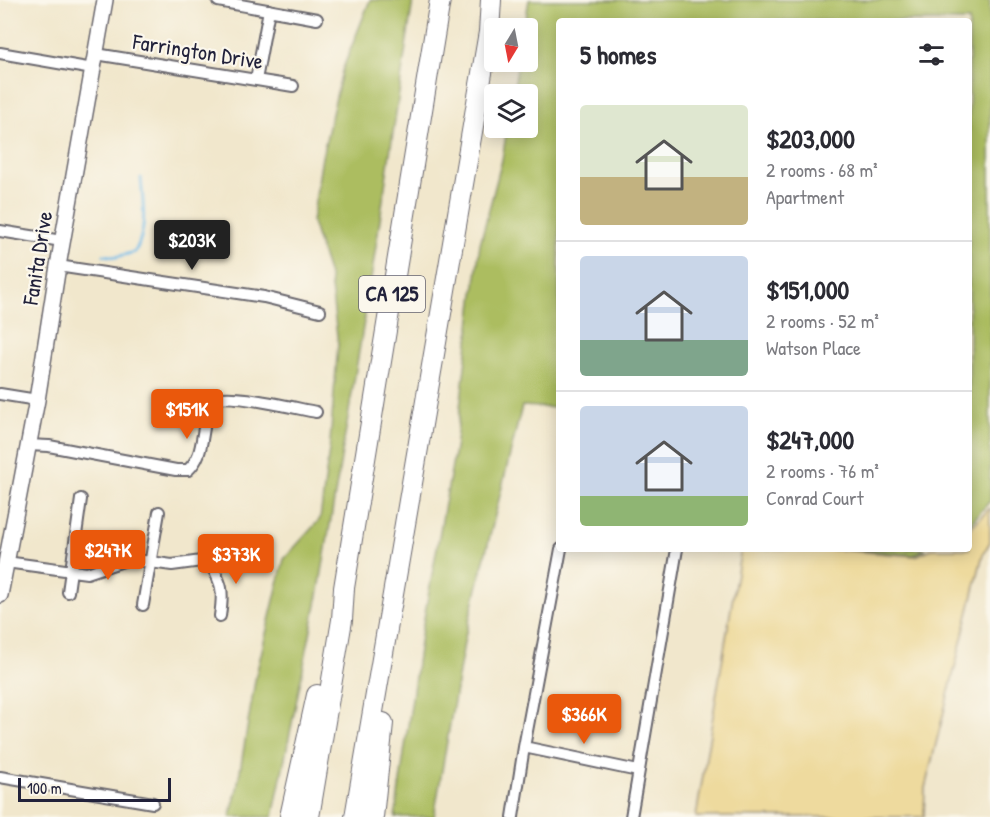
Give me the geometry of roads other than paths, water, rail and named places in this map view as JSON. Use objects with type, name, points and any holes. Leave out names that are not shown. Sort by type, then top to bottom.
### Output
[{"type":"highway","name":"CA 125","points":[[309,817],[440,0]]},
{"type":"highway","name":"CA 125","points":[[355,817],[489,32],[491,0]]},
{"type":"highway","points":[[373,817],[404,529]]},
{"type":"highway","points":[[290,817],[337,598],[344,588]]},
{"type":"main road","name":"Fanita Drive","points":[[0,595],[37,400],[62,241],[105,0]]},
{"type":"street","points":[[218,1],[316,19]]},
{"type":"street","points":[[256,80],[269,10]]},
{"type":"street","name":"Farrington Drive","points":[[0,53],[256,80],[293,86]]},
{"type":"street","points":[[0,231],[62,241]]},
{"type":"street","points":[[58,266],[264,297],[320,311]]},
{"type":"street","points":[[0,394],[37,400]]},
{"type":"street","points":[[28,445],[49,446],[176,470],[188,470],[196,463],[200,455],[207,410],[212,401],[221,397],[237,398],[316,412]]},
{"type":"street","points":[[68,592],[81,499]]},
{"type":"street","points":[[143,605],[159,512]]},
{"type":"street","points":[[513,817],[560,552]]},
{"type":"street","points":[[631,817],[676,552]]},
{"type":"street","points":[[6,562],[87,573],[129,559],[172,565],[209,560],[221,581],[223,594],[220,616]]},
{"type":"street","points":[[524,747],[638,771]]},
{"type":"street","points":[[0,777],[153,803]]},
{"type":"waterway","points":[[104,255],[116,257],[135,252],[143,225],[141,178]]}]
